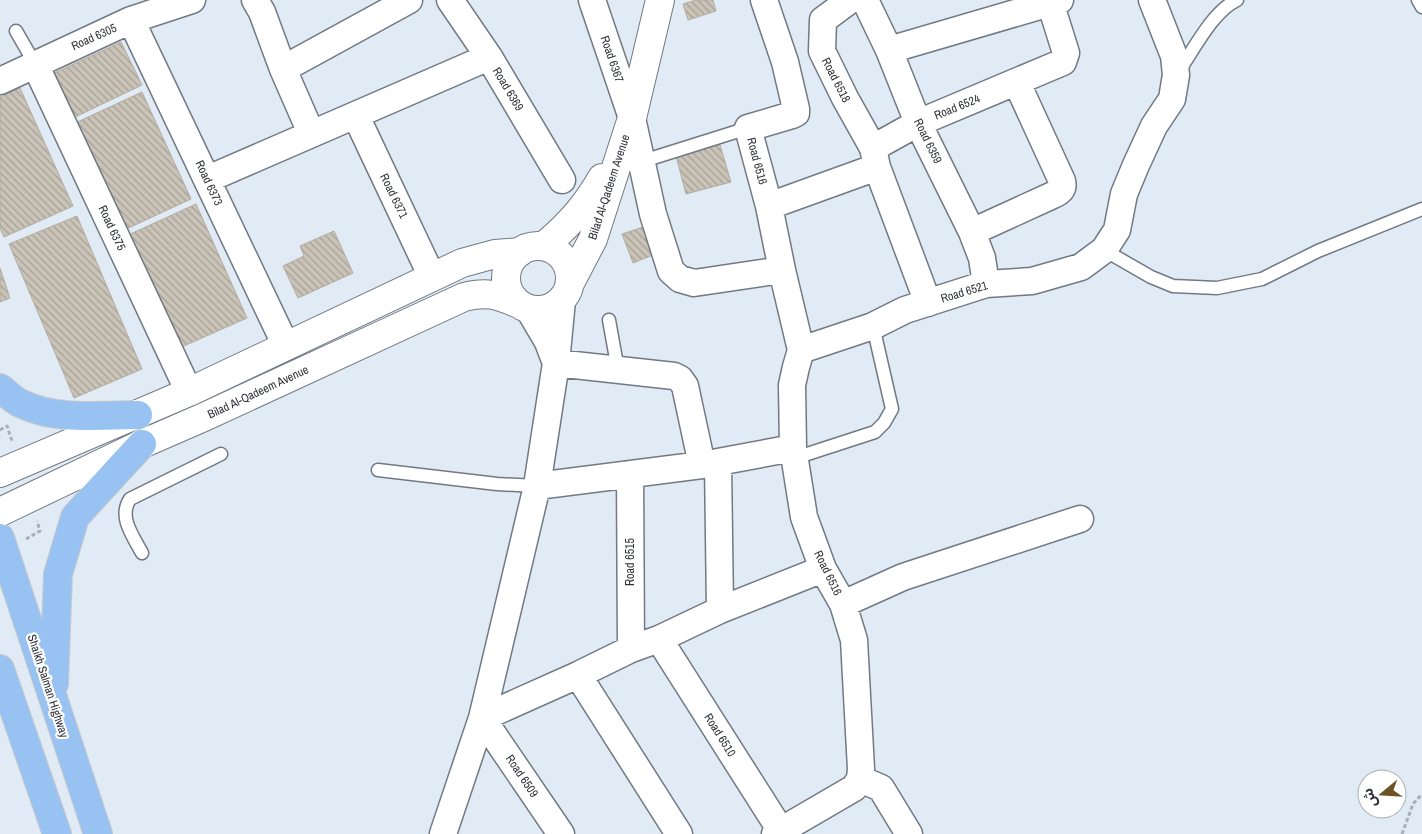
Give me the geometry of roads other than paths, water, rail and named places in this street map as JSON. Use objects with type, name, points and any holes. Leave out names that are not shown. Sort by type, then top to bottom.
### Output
[{"type":"main road","points":[[0,388],[21,404],[46,412],[75,416],[138,415]]},
{"type":"main road","points":[[54,703],[58,574],[75,517],[142,444]]},
{"type":"main road","name":"Shaikh Salman Highway","points":[[0,538],[98,834]]},
{"type":"main road","points":[[0,669],[57,834]]},
{"type":"main road","points":[[0,709],[30,758]]},
{"type":"street","name":"Road 6305","points":[[0,81],[131,20],[192,0]]},
{"type":"street","points":[[255,0],[262,12],[282,69],[311,133]]},
{"type":"street","points":[[282,69],[409,0]]},
{"type":"street","name":"Road 6369","points":[[450,0],[489,57],[562,180]]},
{"type":"street","name":"Road 6367","points":[[592,0],[632,118],[640,162],[670,271],[680,279],[694,283],[782,270]]},
{"type":"street","name":"Bilad Al-Qadeem Avenue","points":[[566,291],[593,239],[632,118],[660,0]]},
{"type":"street","name":"Road 6516","points":[[764,0],[785,62],[796,113],[748,128],[769,206],[801,350],[792,385],[794,453],[804,517],[823,569],[843,604],[854,640],[860,779]]},
{"type":"street","name":"Road 6518","points":[[850,0],[823,20],[822,52],[875,157],[928,303]]},
{"type":"street","name":"Road 6359","points":[[865,0],[889,50],[918,123],[972,232],[982,258],[986,284]]},
{"type":"street","points":[[1110,240],[1124,194],[1154,126],[1172,98],[1176,75],[1174,56],[1152,0]]},
{"type":"street","points":[[889,50],[1055,1]]},
{"type":"street","name":"Road 6524","points":[[875,157],[918,123],[1017,83],[1063,62],[1066,54],[1055,1]]},
{"type":"street","name":"Road 6373","points":[[131,20],[286,346]]},
{"type":"street","points":[[785,62],[822,52]]},
{"type":"street","points":[[208,179],[489,57]]},
{"type":"street","name":"Road 6375","points":[[35,64],[189,392]]},
{"type":"street","points":[[972,232],[1062,190],[1062,181],[1017,83]]},
{"type":"street","name":"Road 6371","points":[[356,116],[432,276]]},
{"type":"street","name":"Bilad Al-Qadeem Avenue","points":[[532,249],[563,231],[578,215],[591,197],[632,118]]},
{"type":"street","points":[[769,206],[875,157]]},
{"type":"street","name":"Road 6521","points":[[801,350],[873,326],[905,310],[986,284],[1032,281],[1081,267],[1110,240]]},
{"type":"street","points":[[532,249],[513,259],[508,268],[506,278],[508,288],[512,297],[523,306],[548,342],[556,363]]},
{"type":"street","points":[[0,473],[189,392],[432,276],[475,259],[495,254],[532,249],[552,249],[564,259],[570,274],[537,486],[482,718],[443,834]]},
{"type":"street","points":[[523,306],[537,310],[546,310],[555,306],[566,291]]},
{"type":"street","name":"Bilad Al-Qadeem Avenue","points":[[0,512],[142,444],[464,297],[480,293],[496,294],[523,306]]},
{"type":"street","points":[[556,363],[674,376],[680,379],[685,386],[710,464],[720,610]]},
{"type":"street","points":[[537,486],[794,453]]},
{"type":"street","name":"Road 6515","points":[[630,474],[631,649]]},
{"type":"street","points":[[843,604],[903,577],[1080,519]]},
{"type":"street","points":[[482,718],[720,610],[823,569]]},
{"type":"street","name":"Road 6510","points":[[659,639],[778,832]]},
{"type":"street","points":[[578,675],[679,834]]},
{"type":"street","name":"Road 6509","points":[[482,718],[561,834]]},
{"type":"street","points":[[778,832],[854,788],[860,779],[881,788],[909,834]]},
{"type":"lane","points":[[1176,75],[1220,13],[1230,3],[1237,0]]},
{"type":"lane","points":[[1418,0],[1422,7]]},
{"type":"lane","points":[[16,31],[35,64]]},
{"type":"lane","points":[[640,162],[748,128]]},
{"type":"lane","points":[[1110,240],[1151,276],[1173,286],[1217,288],[1262,279],[1318,251],[1422,209]]},
{"type":"lane","points":[[609,320],[618,370]]},
{"type":"lane","points":[[794,453],[875,432],[884,423],[892,409],[873,326]]},
{"type":"lane","points":[[142,553],[124,512],[130,499],[221,454]]},
{"type":"lane","points":[[378,470],[497,484],[537,486]]}]
